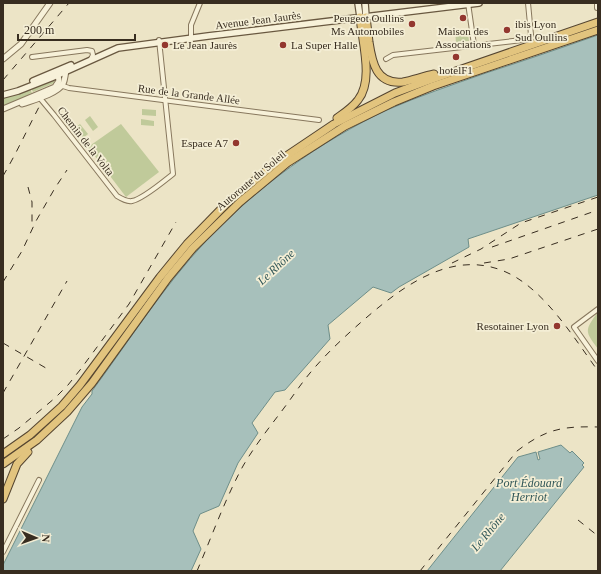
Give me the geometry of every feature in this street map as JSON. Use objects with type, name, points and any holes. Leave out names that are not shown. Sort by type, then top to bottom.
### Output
[{"type":"highway","points":[[363,17],[373,65],[380,75],[389,80],[403,82],[478,63]]},
{"type":"highway","points":[[303,143],[353,106],[364,90],[367,75],[363,17]]},
{"type":"highway","name":"Autoroute du Soleil","points":[[3,454],[41,426],[71,397],[160,277],[187,244],[207,223],[258,176],[303,143],[334,124],[385,98],[427,81],[598,22]]},
{"type":"highway","name":"Autoroute du Soleil","points":[[3,464],[30,446],[55,424],[85,392],[168,278],[193,248],[240,202],[287,164],[345,126],[405,97],[598,30]]},
{"type":"highway","points":[[3,499],[20,460],[55,424]]},
{"type":"main road","points":[[358,3],[363,17]]},
{"type":"main road","points":[[363,17],[365,3]]},
{"type":"main road","name":"Avenue Jean Jaurès","points":[[3,94],[24,88],[61,73],[89,58],[118,48],[191,37],[479,3]]},
{"type":"main road","name":"Avenue Jean Jaurès","points":[[61,73],[89,58]]},
{"type":"street","points":[[5,58],[25,40],[50,3]]},
{"type":"street","points":[[191,37],[192,26],[200,3]]},
{"type":"street","points":[[386,59],[393,55],[529,38],[531,35],[528,3]]},
{"type":"street","points":[[597,3],[597,8]]},
{"type":"street","points":[[468,4],[474,45]]},
{"type":"street","points":[[159,41],[166,100]]},
{"type":"street","points":[[32,57],[87,50],[92,51],[89,58]]},
{"type":"street","points":[[60,85],[59,81],[61,73]]},
{"type":"street","points":[[39,98],[39,95],[60,85]]},
{"type":"street","points":[[17,104],[22,104],[39,98],[52,92],[60,85]]},
{"type":"street","name":"Rue de la Grande Allée","points":[[60,85],[71,88],[319,120]]},
{"type":"street","points":[[3,109],[17,104],[31,96],[49,90]]},
{"type":"street","name":"Chemin de la Volta","points":[[39,98],[117,196],[123,200],[131,202],[139,199],[174,174],[166,100]]},
{"type":"street","points":[[598,309],[574,327],[598,361]]},
{"type":"street","points":[[3,552],[39,480]]},
{"type":"green space","points":[[465,29],[465,34],[468,34],[469,41],[456,43],[455,30]]},
{"type":"green space","points":[[55,81],[54,83],[33,92],[31,88]]},
{"type":"green space","points":[[30,89],[32,93],[29,95],[3,106],[3,97],[15,95]]},
{"type":"green space","points":[[142,109],[156,110],[156,116],[142,115]]},
{"type":"green space","points":[[90,116],[98,127],[93,131],[85,120]]},
{"type":"green space","points":[[141,119],[154,121],[154,126],[141,125]]},
{"type":"green space","points":[[80,124],[88,134],[83,138],[76,127]]},
{"type":"green space","points":[[121,124],[159,172],[126,197],[88,147]]},
{"type":"green space","points":[[598,312],[598,349],[589,334],[588,327]]},
{"type":"water","name":"Le Rhône","points":[[598,35],[598,195],[468,239],[469,247],[391,293],[373,287],[328,325],[330,339],[285,390],[275,392],[252,423],[258,433],[238,463],[219,506],[200,514],[193,531],[201,549],[191,571],[3,571],[3,565],[82,407],[92,394],[92,391],[175,277],[206,241],[246,202],[313,151],[337,136],[387,110],[448,86]]},
{"type":"water","name":"Port Édouard Herriot","points":[[561,445],[570,453],[572,451],[584,463],[582,465],[584,467],[500,571],[427,571],[518,457],[536,452],[538,460],[540,459],[538,452]]},
{"type":"railway","points":[[3,80],[69,3]]},
{"type":"railway","points":[[3,176],[39,107]]},
{"type":"railway","points":[[3,282],[22,251],[36,221],[67,170]]},
{"type":"railway","points":[[28,187],[32,202],[32,224]]},
{"type":"railway","points":[[452,263],[481,249],[521,223],[598,197]]},
{"type":"railway","points":[[492,247],[598,210]]},
{"type":"railway","points":[[3,439],[19,428],[55,398],[80,370],[129,304],[176,222]]},
{"type":"railway","points":[[484,263],[509,259],[598,229]]},
{"type":"railway","points":[[197,571],[224,504],[243,466],[261,438],[306,378],[334,347],[374,311],[390,298],[424,277],[443,269],[462,265],[481,265],[501,270],[516,277],[530,287],[556,314],[568,328],[598,371]]},
{"type":"railway","points":[[3,393],[67,281]]},
{"type":"railway","points":[[3,343],[51,371]]},
{"type":"railway","points":[[420,571],[517,451],[546,433],[555,430],[574,427],[598,427]]},
{"type":"railway","points":[[578,520],[598,536]]},
{"type":"place","name":"Maison des Associations","points":[[463,18]]},
{"type":"place","name":"Peugeot Oullins Ms Automobiles","points":[[412,24]]},
{"type":"place","name":"ibis Lyon Sud Oullins","points":[[507,30]]},
{"type":"place","name":"Le Jean Jaurès","points":[[165,45]]},
{"type":"place","name":"La Super Halle","points":[[283,45]]},
{"type":"place","name":"hotelF1","points":[[456,57]]},
{"type":"place","name":"Espace A7","points":[[236,143]]},
{"type":"place","name":"Resotainer Lyon","points":[[557,326]]}]
